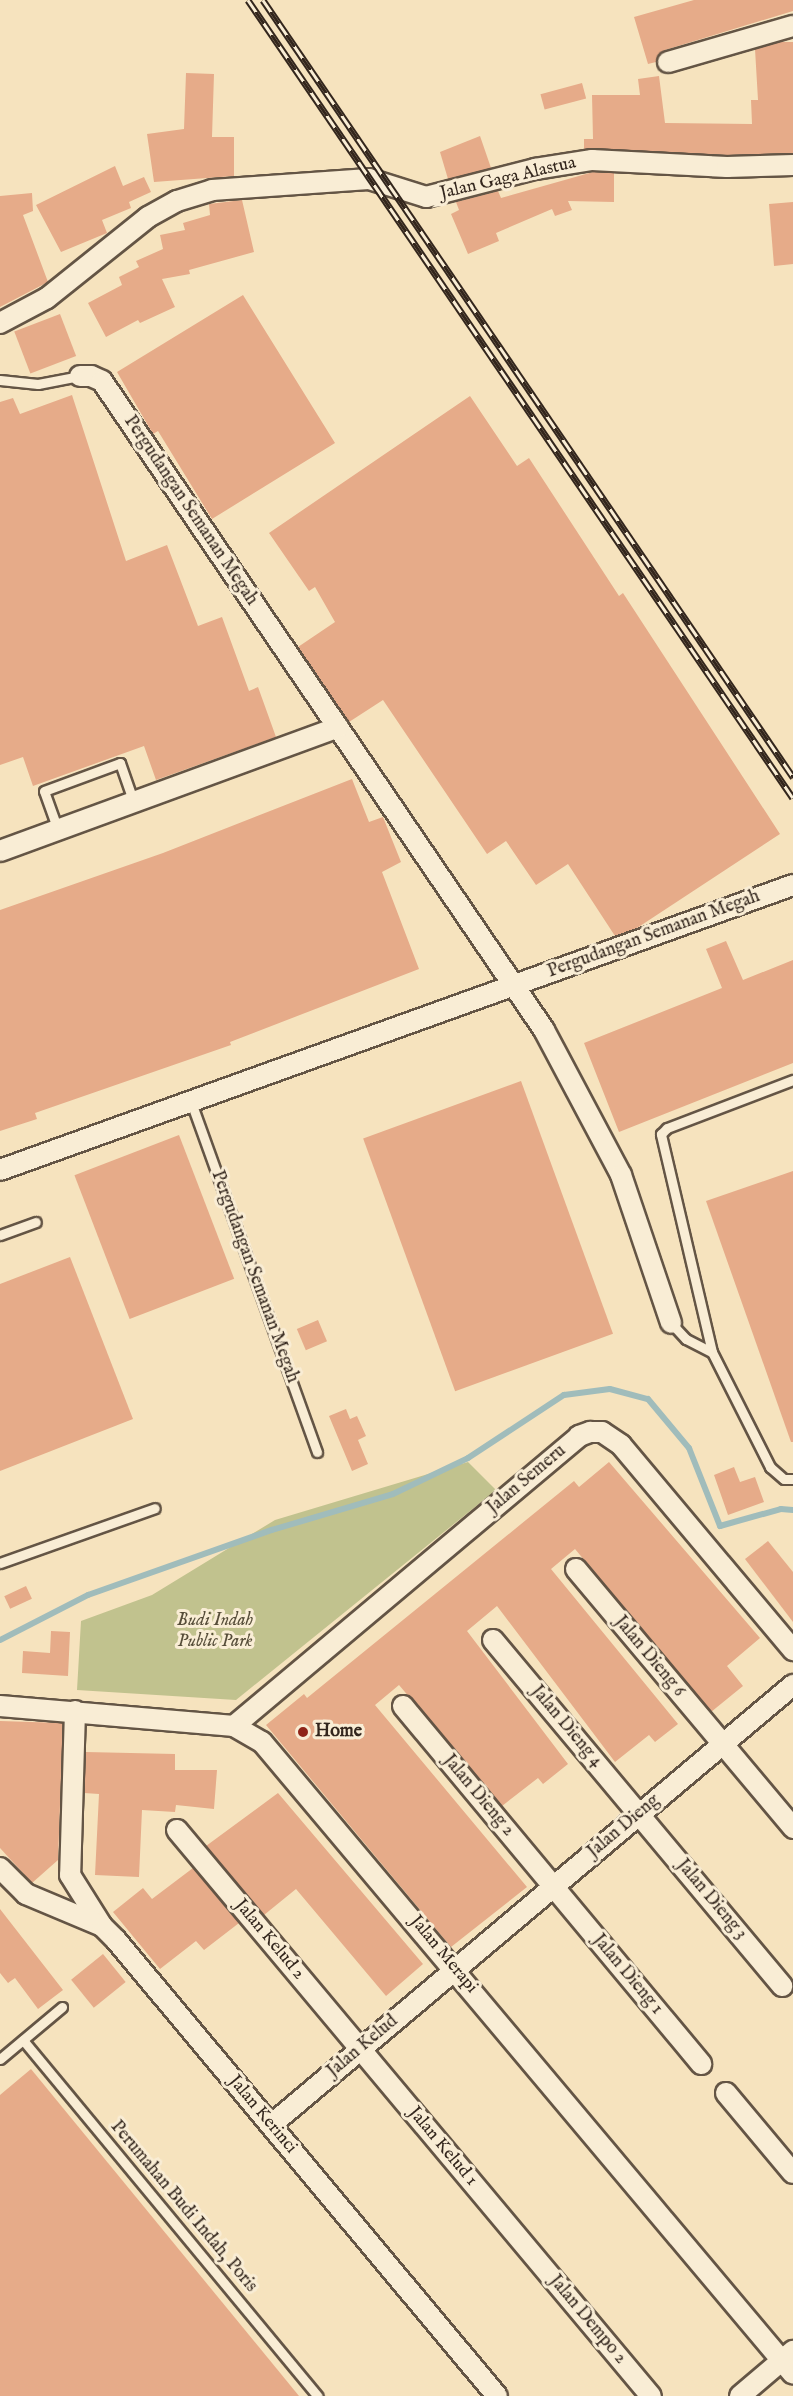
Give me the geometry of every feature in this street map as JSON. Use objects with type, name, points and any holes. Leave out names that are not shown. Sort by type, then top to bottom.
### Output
[{"type":"street","points":[[668,62],[793,26]]},
{"type":"street","name":"Jalan Gaga Alastua","points":[[0,323],[40,303],[120,237],[177,201],[212,190],[250,185],[369,179],[426,197],[456,193],[535,169],[592,160],[727,167],[793,165]]},
{"type":"street","name":"Pergudangan Semanan Megah","points":[[80,376],[91,376],[102,381],[544,1030],[621,1175],[671,1323]]},
{"type":"street","points":[[0,851],[338,727]]},
{"type":"street","name":"Pergudangan Semanan Megah","points":[[0,1170],[793,885]]},
{"type":"street","name":"Jalan Semeru","points":[[234,1726],[570,1443],[590,1432],[602,1432],[621,1445],[793,1650]]},
{"type":"street","name":"Jalan Dieng 6","points":[[576,1569],[793,1828]]},
{"type":"street","name":"Jalan Dieng 4","points":[[493,1640],[639,1815]]},
{"type":"street","name":"Jalan Dieng","points":[[455,1970],[793,1685]]},
{"type":"street","name":"Jalan Merapi","points":[[0,1706],[234,1726],[273,1752],[455,1970],[789,2362]]},
{"type":"street","name":"Jalan Dieng 2","points":[[403,1706],[553,1886]]},
{"type":"street","points":[[75,1711],[70,1875],[102,1926]]},
{"type":"street","name":"Jalan Dieng 3","points":[[639,1815],[782,1986]]},
{"type":"street","name":"Jalan Kelud 2","points":[[177,1830],[360,2049]]},
{"type":"street","name":"Jalan Kerinci","points":[[0,1868],[26,1894],[102,1926],[497,2396]]},
{"type":"street","points":[[41,1902],[52,1896],[70,1875]]},
{"type":"street","name":"Jalan Dieng 1","points":[[553,1886],[701,2064]]},
{"type":"street","name":"Jalan Kelud","points":[[270,2125],[455,1970]]},
{"type":"street","name":"Jalan Kelud 1","points":[[360,2049],[524,2245]]},
{"type":"street","points":[[726,2093],[793,2173]]},
{"type":"street","name":"Jalan Dempo 2","points":[[524,2245],[651,2396]]},
{"type":"street","points":[[740,2396],[789,2362]]},
{"type":"lane","name":"Pergudangan Semanan Megah","points":[[0,380],[38,384],[80,376]]},
{"type":"lane","points":[[58,830],[44,791],[120,763],[134,803]]},
{"type":"lane","points":[[793,1080],[667,1128],[661,1134],[712,1352],[770,1467],[784,1479],[793,1479]]},
{"type":"lane","name":"Pergudangan Semanan Megah","points":[[191,1102],[317,1452]]},
{"type":"lane","points":[[0,1235],[36,1222]]},
{"type":"lane","name":"Pergudangan Semanan Megah","points":[[671,1323],[686,1339],[712,1352]]},
{"type":"lane","points":[[0,1563],[155,1508]]},
{"type":"lane","points":[[0,2059],[62,2007]]},
{"type":"lane","name":"Perumahan Budi Indah, Poris","points":[[23,2040],[318,2396]]},
{"type":"green space","name":"Budi Indah Public Park","points":[[468,1462],[496,1490],[236,1700],[77,1690],[81,1621],[152,1595],[275,1520]]},
{"type":"building","points":[[694,0],[793,0],[793,11],[665,50],[656,62],[648,64],[634,17]]},
{"type":"building","points":[[780,42],[793,42],[793,153],[727,155],[584,149],[584,139],[593,139],[592,95],[640,95],[638,79],[659,76],[665,123],[752,124],[751,100],[758,100],[755,49]]},
{"type":"building","points":[[186,73],[214,74],[212,137],[234,137],[234,176],[154,182],[147,134],[184,129]]},
{"type":"building","points":[[582,83],[586,98],[545,110],[540,94]]},
{"type":"building","points":[[480,136],[491,168],[448,179],[440,152]]},
{"type":"building","points":[[115,166],[123,186],[144,177],[151,192],[129,202],[131,208],[102,220],[107,233],[61,252],[36,205]]},
{"type":"building","points":[[593,172],[614,173],[614,202],[568,201],[572,210],[555,216],[552,209],[496,233],[499,241],[468,254],[451,214],[459,210],[456,202],[498,191],[501,198]]},
{"type":"building","points":[[32,193],[33,211],[23,215],[48,282],[0,307],[0,196]]},
{"type":"building","points":[[242,200],[254,252],[189,270],[190,274],[162,279],[175,307],[140,323],[138,320],[106,337],[88,303],[122,285],[119,277],[139,267],[136,261],[163,249],[160,235],[185,230],[183,223],[210,215],[209,204]]},
{"type":"building","points":[[793,202],[793,264],[774,266],[769,204]]},
{"type":"building","points":[[243,295],[335,443],[212,519],[158,431],[153,434],[117,372]]},
{"type":"building","points":[[60,314],[76,356],[30,374],[14,332]]},
{"type":"building","points":[[72,395],[126,561],[167,545],[198,626],[222,617],[249,691],[258,687],[276,737],[156,780],[144,746],[33,786],[23,757],[0,765],[0,402],[13,398],[20,414]]},
{"type":"building","points":[[470,396],[517,466],[529,458],[619,596],[623,593],[780,834],[637,928],[615,936],[568,864],[536,885],[506,841],[487,854],[383,700],[349,722],[298,647],[335,622],[315,587],[309,591],[269,533]]},
{"type":"building","points":[[352,779],[369,822],[383,817],[401,862],[382,872],[419,969],[230,1042],[231,1045],[35,1113],[37,1119],[0,1131],[0,910],[163,853]]},
{"type":"building","points":[[726,941],[743,980],[793,960],[793,1063],[619,1132],[584,1043],[722,988],[706,949]]},
{"type":"building","points":[[521,1081],[613,1334],[455,1391],[363,1138]]},
{"type":"building","points":[[179,1135],[234,1279],[130,1319],[74,1175]]},
{"type":"building","points":[[793,1171],[793,1442],[791,1442],[706,1201]]},
{"type":"building","points":[[70,1257],[133,1419],[0,1471],[0,1284]]},
{"type":"building","points":[[318,1320],[327,1341],[306,1350],[297,1329]]},
{"type":"building","points":[[346,1409],[350,1419],[357,1416],[366,1436],[358,1440],[368,1464],[352,1471],[329,1416]]},
{"type":"building","points":[[609,1462],[760,1638],[727,1666],[743,1686],[711,1712],[575,1549],[551,1569],[678,1724],[655,1742],[649,1735],[615,1762],[497,1606],[467,1631],[568,1764],[543,1784],[538,1778],[502,1806],[399,1685],[375,1705],[527,1887],[451,1947],[266,1725],[304,1694],[307,1698],[574,1481],[579,1487]]},
{"type":"building","points":[[734,1467],[740,1482],[755,1477],[764,1502],[728,1515],[714,1475]]},
{"type":"building","points":[[768,1541],[793,1572],[793,1622],[745,1559]]},
{"type":"building","points":[[26,1586],[32,1599],[10,1609],[4,1596]]},
{"type":"building","points":[[51,1631],[70,1632],[68,1676],[22,1673],[23,1651],[50,1653]]},
{"type":"building","points":[[0,1721],[63,1723],[58,1860],[32,1883],[0,1848]]},
{"type":"building","points":[[86,1752],[175,1754],[175,1770],[217,1770],[214,1809],[176,1805],[175,1812],[142,1810],[139,1877],[95,1875],[99,1794],[84,1793]]},
{"type":"building","points":[[278,1793],[423,1964],[386,1996],[296,1889],[264,1915],[206,1846]]},
{"type":"building","points":[[193,1868],[239,1923],[204,1950],[196,1941],[160,1969],[113,1912],[143,1888],[152,1899]]},
{"type":"building","points":[[0,1909],[63,1990],[38,2009],[15,1978],[8,1983],[0,1973]]},
{"type":"building","points":[[103,1954],[126,1982],[94,2008],[71,1980]]},
{"type":"building","points":[[31,2069],[299,2396],[0,2396],[0,2095]]},
{"type":"waterway","points":[[0,1640],[88,1595],[272,1530],[393,1494],[468,1458],[564,1395],[610,1389],[648,1399],[689,1448],[720,1526],[781,1509],[793,1510]]},
{"type":"railway","points":[[248,0],[793,798]]},
{"type":"railway","points":[[263,0],[793,777]]},
{"type":"place","name":"Home","points":[[303,1732]]}]
